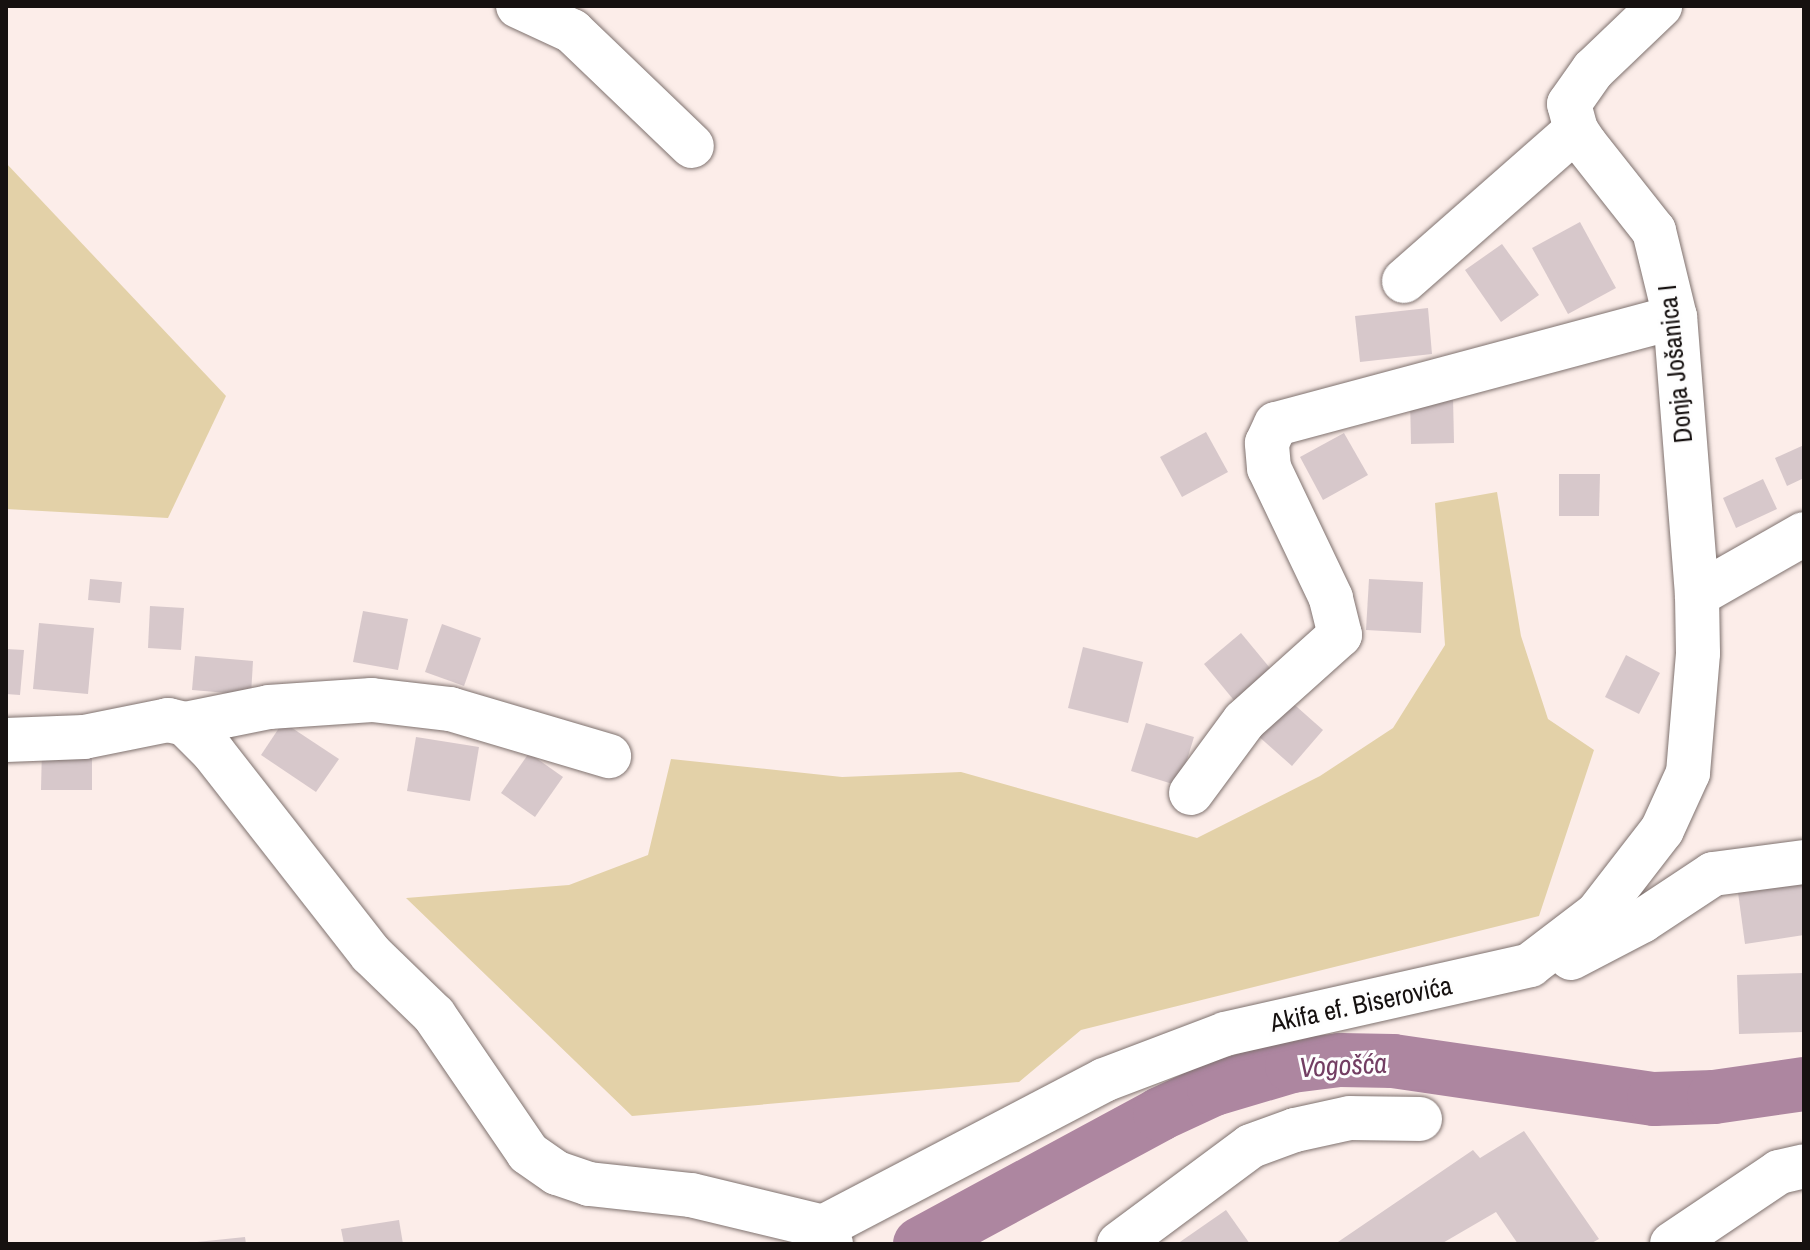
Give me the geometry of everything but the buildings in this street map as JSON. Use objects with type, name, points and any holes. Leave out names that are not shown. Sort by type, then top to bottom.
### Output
[{"type":"street","points":[[518,6],[572,31],[692,146]]},
{"type":"street","points":[[1404,281],[1576,130],[1569,104],[1593,70],[1660,6]]},
{"type":"street","name":"Donja Jošanica I","points":[[1576,130],[1654,231],[1675,317],[1697,595]]},
{"type":"street","points":[[1191,793],[1244,721],[1340,635],[1331,598],[1269,468],[1267,443],[1276,424],[1675,317]]},
{"type":"street","points":[[1697,595],[1804,534]]},
{"type":"street","name":"Akifa ef. Biserovića","points":[[761,1244],[827,1235],[1104,1080],[1225,1034],[1530,965],[1597,914],[1662,830],[1688,773],[1698,653],[1697,595]]},
{"type":"street","points":[[6,740],[84,737],[168,720],[185,724],[269,707],[372,700],[450,709],[609,756]]},
{"type":"street","points":[[185,724],[213,752],[371,954],[434,1015],[528,1153],[557,1173],[589,1184],[691,1195],[827,1235]]},
{"type":"street","points":[[1530,965],[1555,965],[1579,954],[1642,921],[1713,874],[1804,862]]},
{"type":"street","points":[[1119,1244],[1251,1146],[1295,1130],[1350,1118],[1420,1119]]},
{"type":"street","points":[[1672,1244],[1779,1172],[1804,1166]]},
{"type":"shaded area","points":[[6,163],[226,396],[168,518],[6,509]]},
{"type":"shaded area","points":[[1497,492],[1521,636],[1548,719],[1594,750],[1539,916],[1081,1030],[1019,1082],[632,1116],[406,898],[569,885],[648,855],[671,759],[842,777],[961,772],[1197,838],[1320,776],[1393,728],[1445,645],[1435,503]]},
{"type":"waterway","name":"Vogošća","points":[[920,1244],[1160,1114],[1214,1089],[1292,1066],[1340,1060],[1393,1061],[1654,1099],[1714,1097],[1804,1084]]}]
